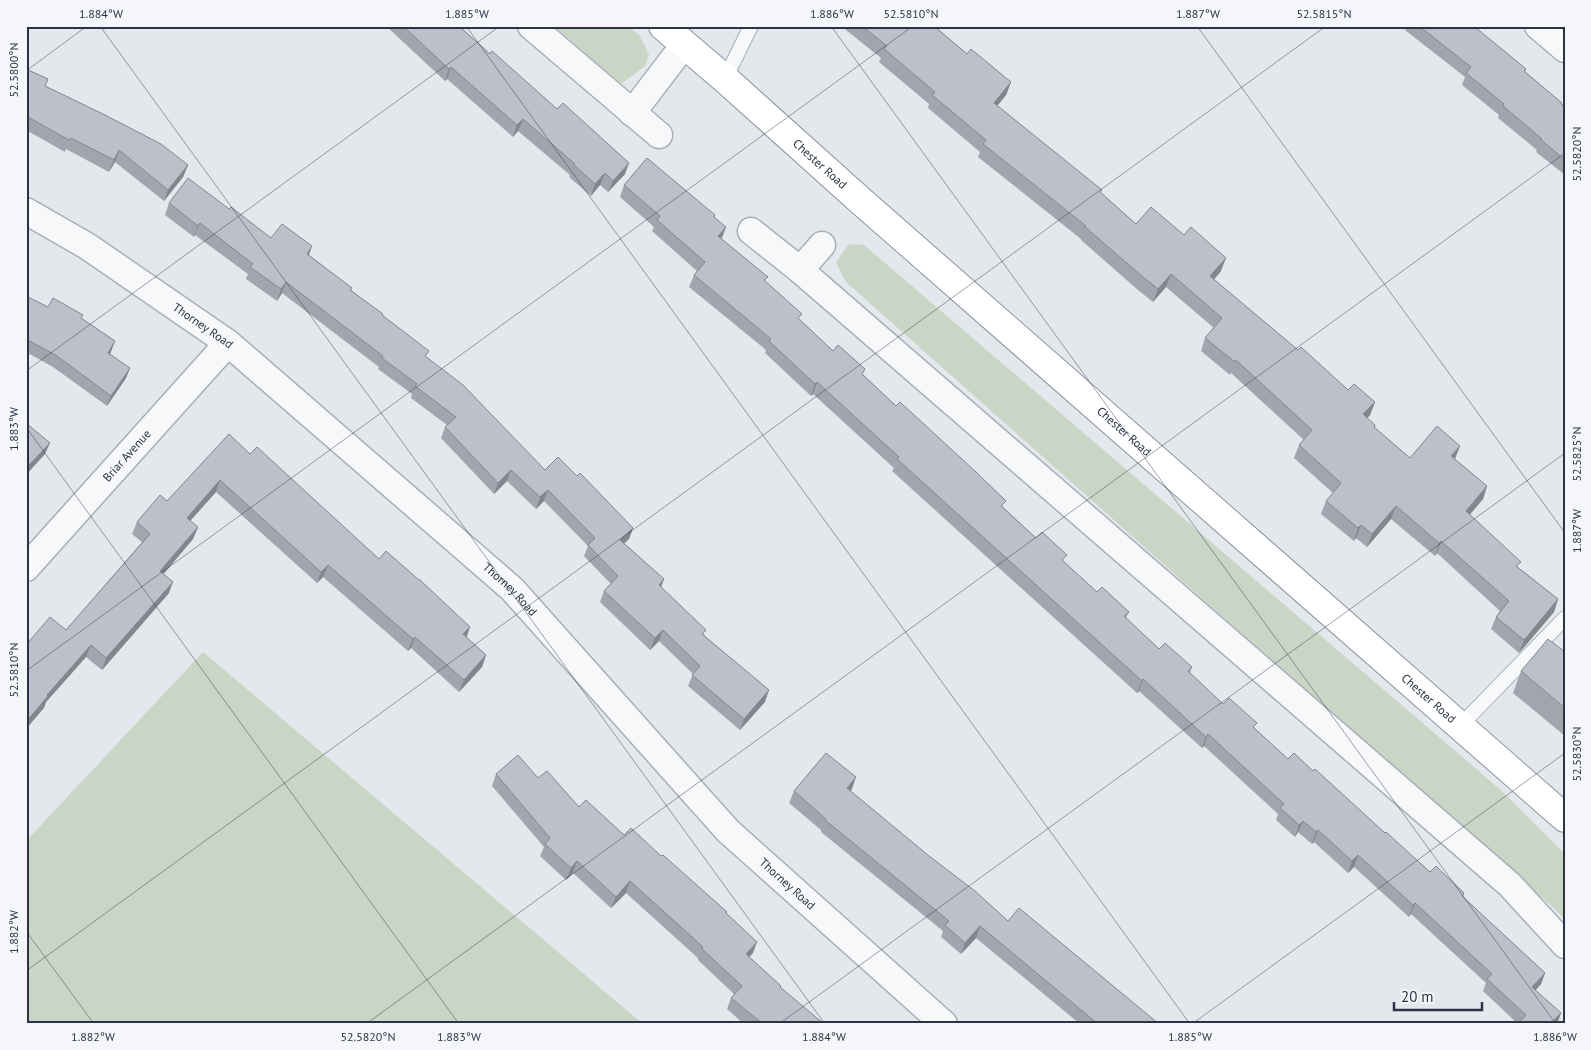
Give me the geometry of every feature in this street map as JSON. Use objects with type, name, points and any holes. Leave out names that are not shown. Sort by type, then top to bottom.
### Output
[{"type":"highway","name":"Chester Road","points":[[663,26],[1565,818]]},
{"type":"street","points":[[531,26],[659,136]]},
{"type":"street","points":[[1538,26],[1565,49]]},
{"type":"street","points":[[632,113],[684,45]]},
{"type":"street","name":"Thorney Road","points":[[26,211],[87,246],[228,343],[512,589],[728,831],[944,1024]]},
{"type":"street","points":[[751,231],[800,270],[1510,885],[1565,945]]},
{"type":"street","points":[[800,270],[822,245]]},
{"type":"street","name":"Briar Avenue","points":[[26,568],[228,343]]},
{"type":"lane","points":[[725,79],[751,26]]},
{"type":"lane","points":[[1460,726],[1565,618]]},
{"type":"green space","points":[[554,26],[628,26],[640,36],[649,55],[645,66],[621,84]]},
{"type":"green space","points":[[849,244],[864,245],[1502,791],[1565,854],[1565,920],[1554,908],[845,281],[836,262]]},
{"type":"green space","points":[[203,652],[643,1024],[26,1024],[26,841]]},
{"type":"building","points":[[403,26],[459,26],[490,54],[492,51],[557,109],[563,103],[629,163],[613,181],[605,173],[595,184],[523,119],[517,125],[451,67],[449,69]]},
{"type":"building","points":[[862,26],[934,26],[967,54],[971,49],[1011,82],[994,103],[1102,190],[1100,192],[1136,224],[1151,207],[1184,235],[1191,227],[1226,258],[1210,276],[1298,350],[1301,347],[1348,390],[1354,384],[1375,402],[1363,414],[1375,425],[1374,427],[1410,458],[1437,426],[1460,446],[1451,456],[1487,486],[1466,511],[1521,562],[1516,566],[1558,599],[1525,639],[1496,617],[1509,601],[1441,541],[1439,543],[1396,506],[1372,534],[1361,525],[1358,528],[1326,501],[1341,483],[1299,445],[1312,430],[1236,360],[1235,362],[1205,338],[1222,318],[1171,274],[1158,289],[1143,277],[1086,226],[983,144],[986,140],[932,95],[935,92],[884,49],[887,46]]},
{"type":"building","points":[[1419,26],[1476,26],[1526,69],[1524,71],[1565,107],[1565,160],[1503,106],[1504,104],[1466,73],[1471,67]]},
{"type":"building","points":[[26,69],[48,79],[45,86],[161,144],[188,165],[168,190],[119,150],[114,160],[71,138],[69,140],[26,116]]},
{"type":"building","points":[[647,158],[715,215],[714,217],[726,227],[718,236],[768,277],[764,280],[802,314],[798,318],[833,351],[838,345],[865,369],[862,374],[896,406],[900,402],[1006,501],[1001,506],[1036,538],[1042,532],[1067,555],[1062,560],[1097,592],[1102,587],[1129,612],[1124,616],[1159,649],[1165,643],[1192,667],[1188,671],[1223,704],[1229,698],[1257,723],[1253,727],[1288,759],[1294,753],[1313,771],[1315,769],[1430,872],[1436,866],[1464,893],[1462,896],[1545,973],[1532,987],[1561,1013],[1550,1024],[1518,1024],[1526,1015],[1487,979],[1492,974],[1415,903],[1413,905],[1358,855],[1352,861],[1318,830],[1316,832],[1303,821],[1299,825],[1280,808],[1284,804],[1208,734],[1206,737],[1143,679],[1142,681],[897,459],[899,457],[817,382],[815,384],[769,341],[771,339],[694,275],[705,262],[657,220],[660,216],[624,185]]},
{"type":"building","points":[[188,178],[229,209],[231,207],[271,238],[282,224],[312,246],[307,254],[429,351],[425,356],[463,385],[545,470],[558,457],[577,476],[580,473],[633,528],[620,540],[664,579],[659,585],[706,630],[702,634],[769,690],[744,719],[692,675],[700,666],[663,630],[655,638],[604,591],[618,576],[588,545],[595,538],[548,490],[540,497],[511,470],[498,483],[445,427],[456,417],[415,386],[417,384],[382,358],[383,356],[286,282],[281,289],[250,267],[253,264],[200,223],[198,226],[169,203]]},
{"type":"building","points":[[26,296],[48,307],[53,298],[83,315],[81,318],[115,341],[108,353],[130,368],[111,396],[57,356],[26,339]]},
{"type":"building","points":[[26,423],[50,443],[26,468]]},
{"type":"building","points":[[229,434],[250,454],[257,447],[379,559],[386,551],[419,579],[470,627],[463,634],[486,655],[464,680],[415,637],[413,639],[328,565],[321,572],[220,480],[187,518],[198,527],[160,571],[173,582],[106,658],[91,645],[26,722],[26,645],[50,617],[66,630],[150,534],[137,522],[160,495],[167,501]]},
{"type":"building","points":[[1548,639],[1565,652],[1565,708],[1521,671]]},
{"type":"building","points":[[826,753],[856,777],[847,788],[929,856],[975,891],[1008,921],[1019,908],[1159,1024],[1098,1024],[980,926],[965,943],[945,925],[949,921],[825,820],[794,791]]},
{"type":"building","points":[[518,755],[538,778],[547,771],[579,807],[586,800],[624,835],[631,828],[661,856],[663,855],[727,912],[757,942],[746,954],[780,987],[824,1024],[763,1024],[731,998],[742,986],[702,949],[703,947],[630,881],[616,897],[577,861],[571,868],[545,844],[550,838],[496,774]]}]
